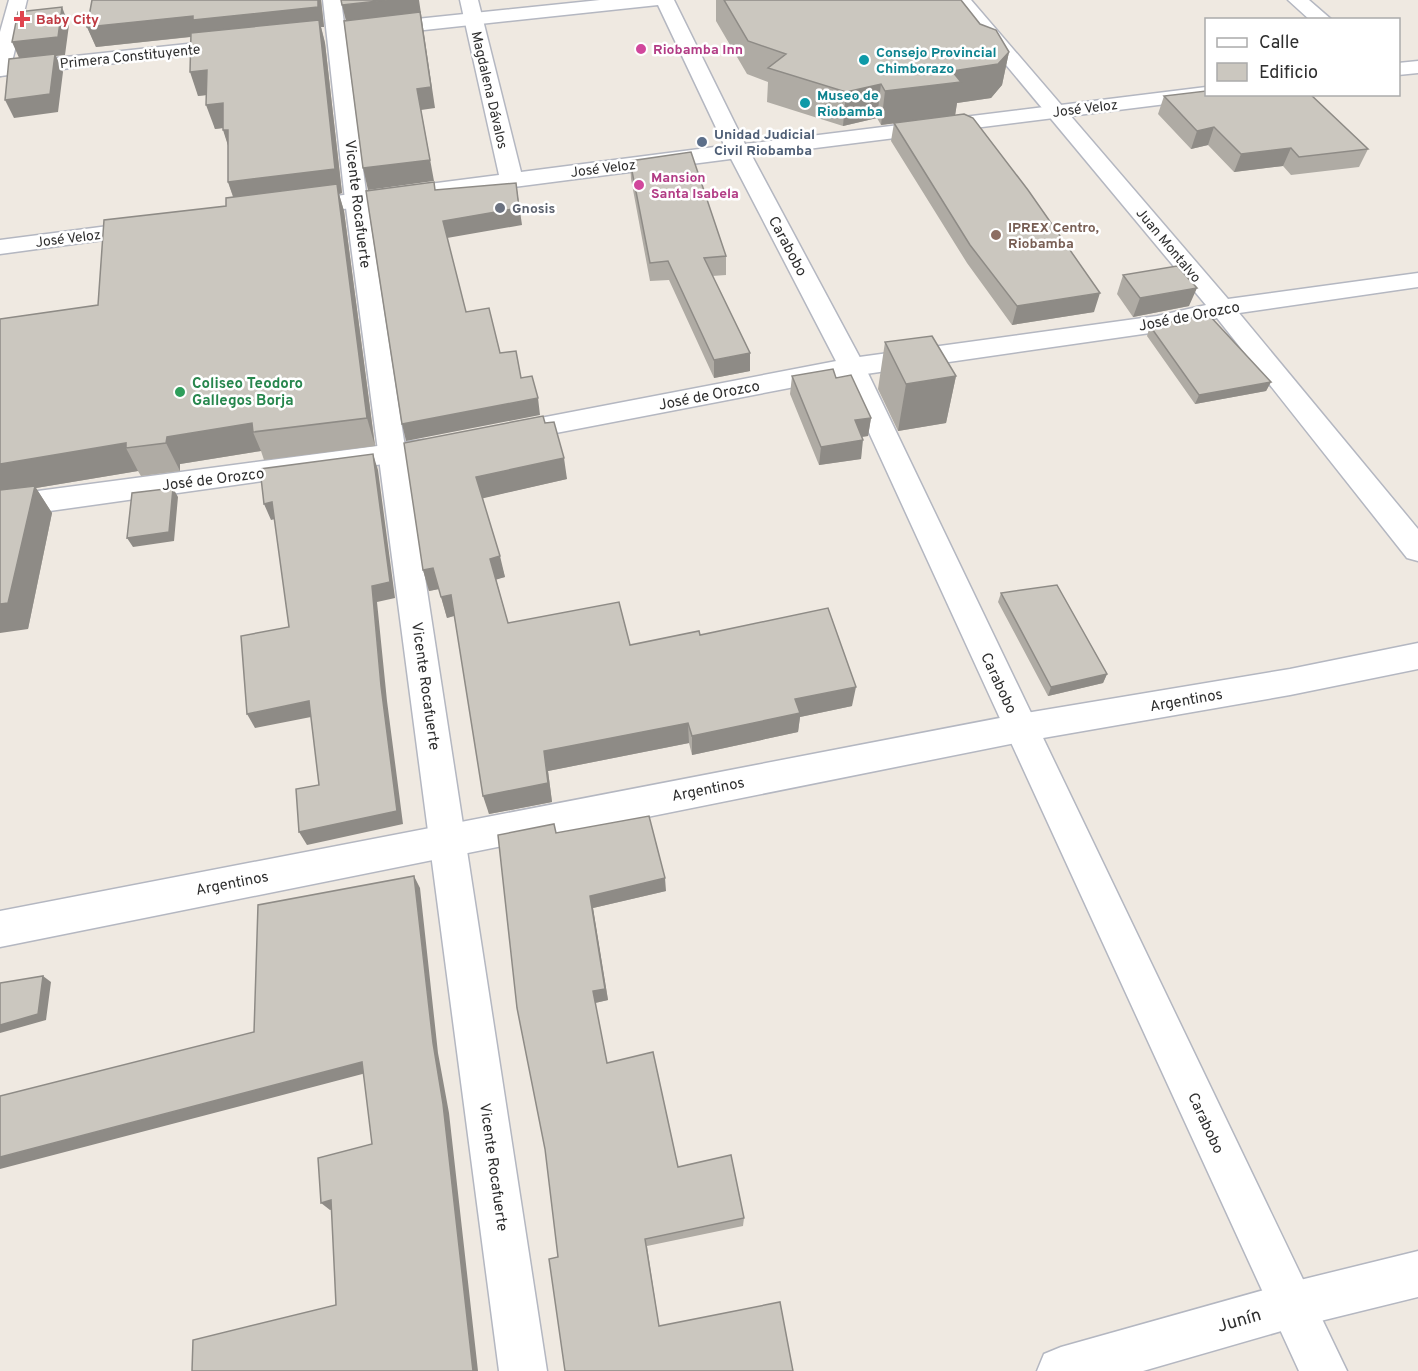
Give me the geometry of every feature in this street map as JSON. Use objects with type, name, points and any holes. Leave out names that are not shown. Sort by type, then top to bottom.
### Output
[{"type":"street","points":[[0,70],[18,0]]},
{"type":"street","name":"Vicente Rocafuerte","points":[[332,0],[325,35],[356,200],[523,1371]]},
{"type":"street","points":[[325,35],[471,10],[654,0]]},
{"type":"street","name":"Carabobo","points":[[665,0],[738,151],[852,367],[1323,1371]]},
{"type":"street","name":"Juan Montalvo","points":[[961,0],[1222,308],[1418,550]]},
{"type":"street","points":[[1297,0],[1320,18]]},
{"type":"street","name":"Magdalena Dávalos","points":[[471,10],[511,179]]},
{"type":"street","name":"Primera Constituyente","points":[[0,70],[255,43]]},
{"type":"street","points":[[1400,69],[1418,67]]},
{"type":"street","name":"José Veloz","points":[[273,211],[511,179],[1205,93]]},
{"type":"street","name":"José Veloz","points":[[0,247],[166,225]]},
{"type":"street","name":"José de Orozco","points":[[486,437],[852,367],[1157,324],[1222,308],[1418,280]]},
{"type":"street","name":"José de Orozco","points":[[0,507],[392,456],[451,444]]},
{"type":"street","name":"Argentinos","points":[[0,929],[1020,728],[1290,682],[1418,656]]},
{"type":"street","name":"Junín","points":[[1061,1371],[1292,1305],[1418,1274]]},
{"type":"building","points":[[92,0],[318,0],[318,7],[193,20],[193,16],[87,27]]},
{"type":"building","points":[[341,0],[387,0],[342,5]]},
{"type":"building","name":"Consejo Provincial Chimborazo","points":[[724,0],[961,0],[980,24],[996,30],[1009,52],[998,64],[952,71],[961,82],[885,91],[881,84],[846,92],[768,68],[786,54],[748,41]]},
{"type":"building","points":[[62,7],[58,37],[12,42],[18,12]]},
{"type":"building","points":[[420,12],[431,87],[417,89],[430,160],[363,168],[344,21]]},
{"type":"building","points":[[319,20],[335,169],[228,182],[228,130],[223,130],[223,103],[206,105],[207,70],[190,72],[191,33]]},
{"type":"building","points":[[55,54],[50,94],[5,100],[9,59]]},
{"type":"building","points":[[1205,91],[1205,96],[1312,96],[1368,149],[1299,157],[1291,148],[1241,154],[1214,127],[1197,131],[1164,96]]},
{"type":"building","points":[[964,114],[973,118],[1028,190],[1100,293],[1017,306],[970,245],[894,123]]},
{"type":"building","points":[[691,152],[726,256],[704,258],[750,353],[714,360],[668,261],[650,263],[630,161]]},
{"type":"building","points":[[434,182],[435,190],[516,183],[519,208],[443,221],[466,312],[489,308],[500,353],[516,351],[521,378],[532,376],[538,398],[402,424],[366,191]]},
{"type":"building","points":[[337,184],[367,418],[253,432],[252,423],[167,437],[166,443],[126,448],[126,443],[0,464],[0,319],[98,305],[104,220],[226,206],[226,198]]},
{"type":"building","points":[[1177,266],[1197,288],[1140,298],[1123,275]]},
{"type":"building","points":[[1208,314],[1271,382],[1199,395],[1150,326]]},
{"type":"building","points":[[932,336],[956,376],[906,384],[885,342]]},
{"type":"building","points":[[833,369],[836,378],[851,375],[871,418],[855,420],[863,440],[821,447],[792,376]]},
{"type":"building","points":[[543,416],[545,423],[554,422],[564,458],[476,477],[500,556],[490,559],[508,623],[619,602],[630,645],[699,631],[700,635],[828,608],[856,687],[795,699],[800,713],[692,736],[688,723],[544,751],[548,783],[483,796],[451,595],[441,597],[433,568],[423,570],[404,443]]},
{"type":"building","points":[[373,454],[390,582],[372,586],[381,686],[397,811],[299,832],[296,789],[319,785],[309,701],[247,714],[241,636],[289,627],[272,502],[264,504],[260,469]]},
{"type":"building","points":[[35,486],[8,603],[0,604],[0,490]]},
{"type":"building","points":[[173,488],[169,532],[127,538],[132,493]]},
{"type":"building","points":[[1057,585],[1107,674],[1051,687],[1001,593]]},
{"type":"building","points":[[649,816],[665,878],[590,896],[605,989],[593,991],[607,1063],[653,1052],[678,1167],[731,1155],[744,1218],[645,1239],[659,1326],[780,1302],[793,1371],[565,1371],[549,1259],[558,1257],[545,1149],[517,1008],[498,835],[554,824],[556,833]]},
{"type":"building","points":[[414,876],[433,1043],[443,1104],[473,1371],[192,1371],[193,1340],[336,1305],[331,1200],[321,1203],[318,1158],[372,1144],[362,1062],[0,1157],[0,1096],[254,1032],[258,905]]},
{"type":"building","points":[[43,976],[38,1014],[0,1025],[0,983]]},
{"type":"place","name":"Baby City","points":[[22,19]]},
{"type":"place","name":"Riobamba Inn","points":[[641,49]]},
{"type":"place","name":"Consejo Provincial Chimborazo","points":[[864,60]]},
{"type":"place","name":"Museo de Riobamba","points":[[805,103]]},
{"type":"place","name":"Unidad Judicial Civil Riobamba","points":[[702,142]]},
{"type":"place","name":"Mansion Santa Isabela","points":[[639,185]]},
{"type":"place","name":"Gnosis","points":[[500,208]]},
{"type":"place","name":"IPREX Centro, Riobamba","points":[[996,235]]},
{"type":"place","name":"Coliseo Teodoro Gallegos Borja","points":[[180,392]]}]
